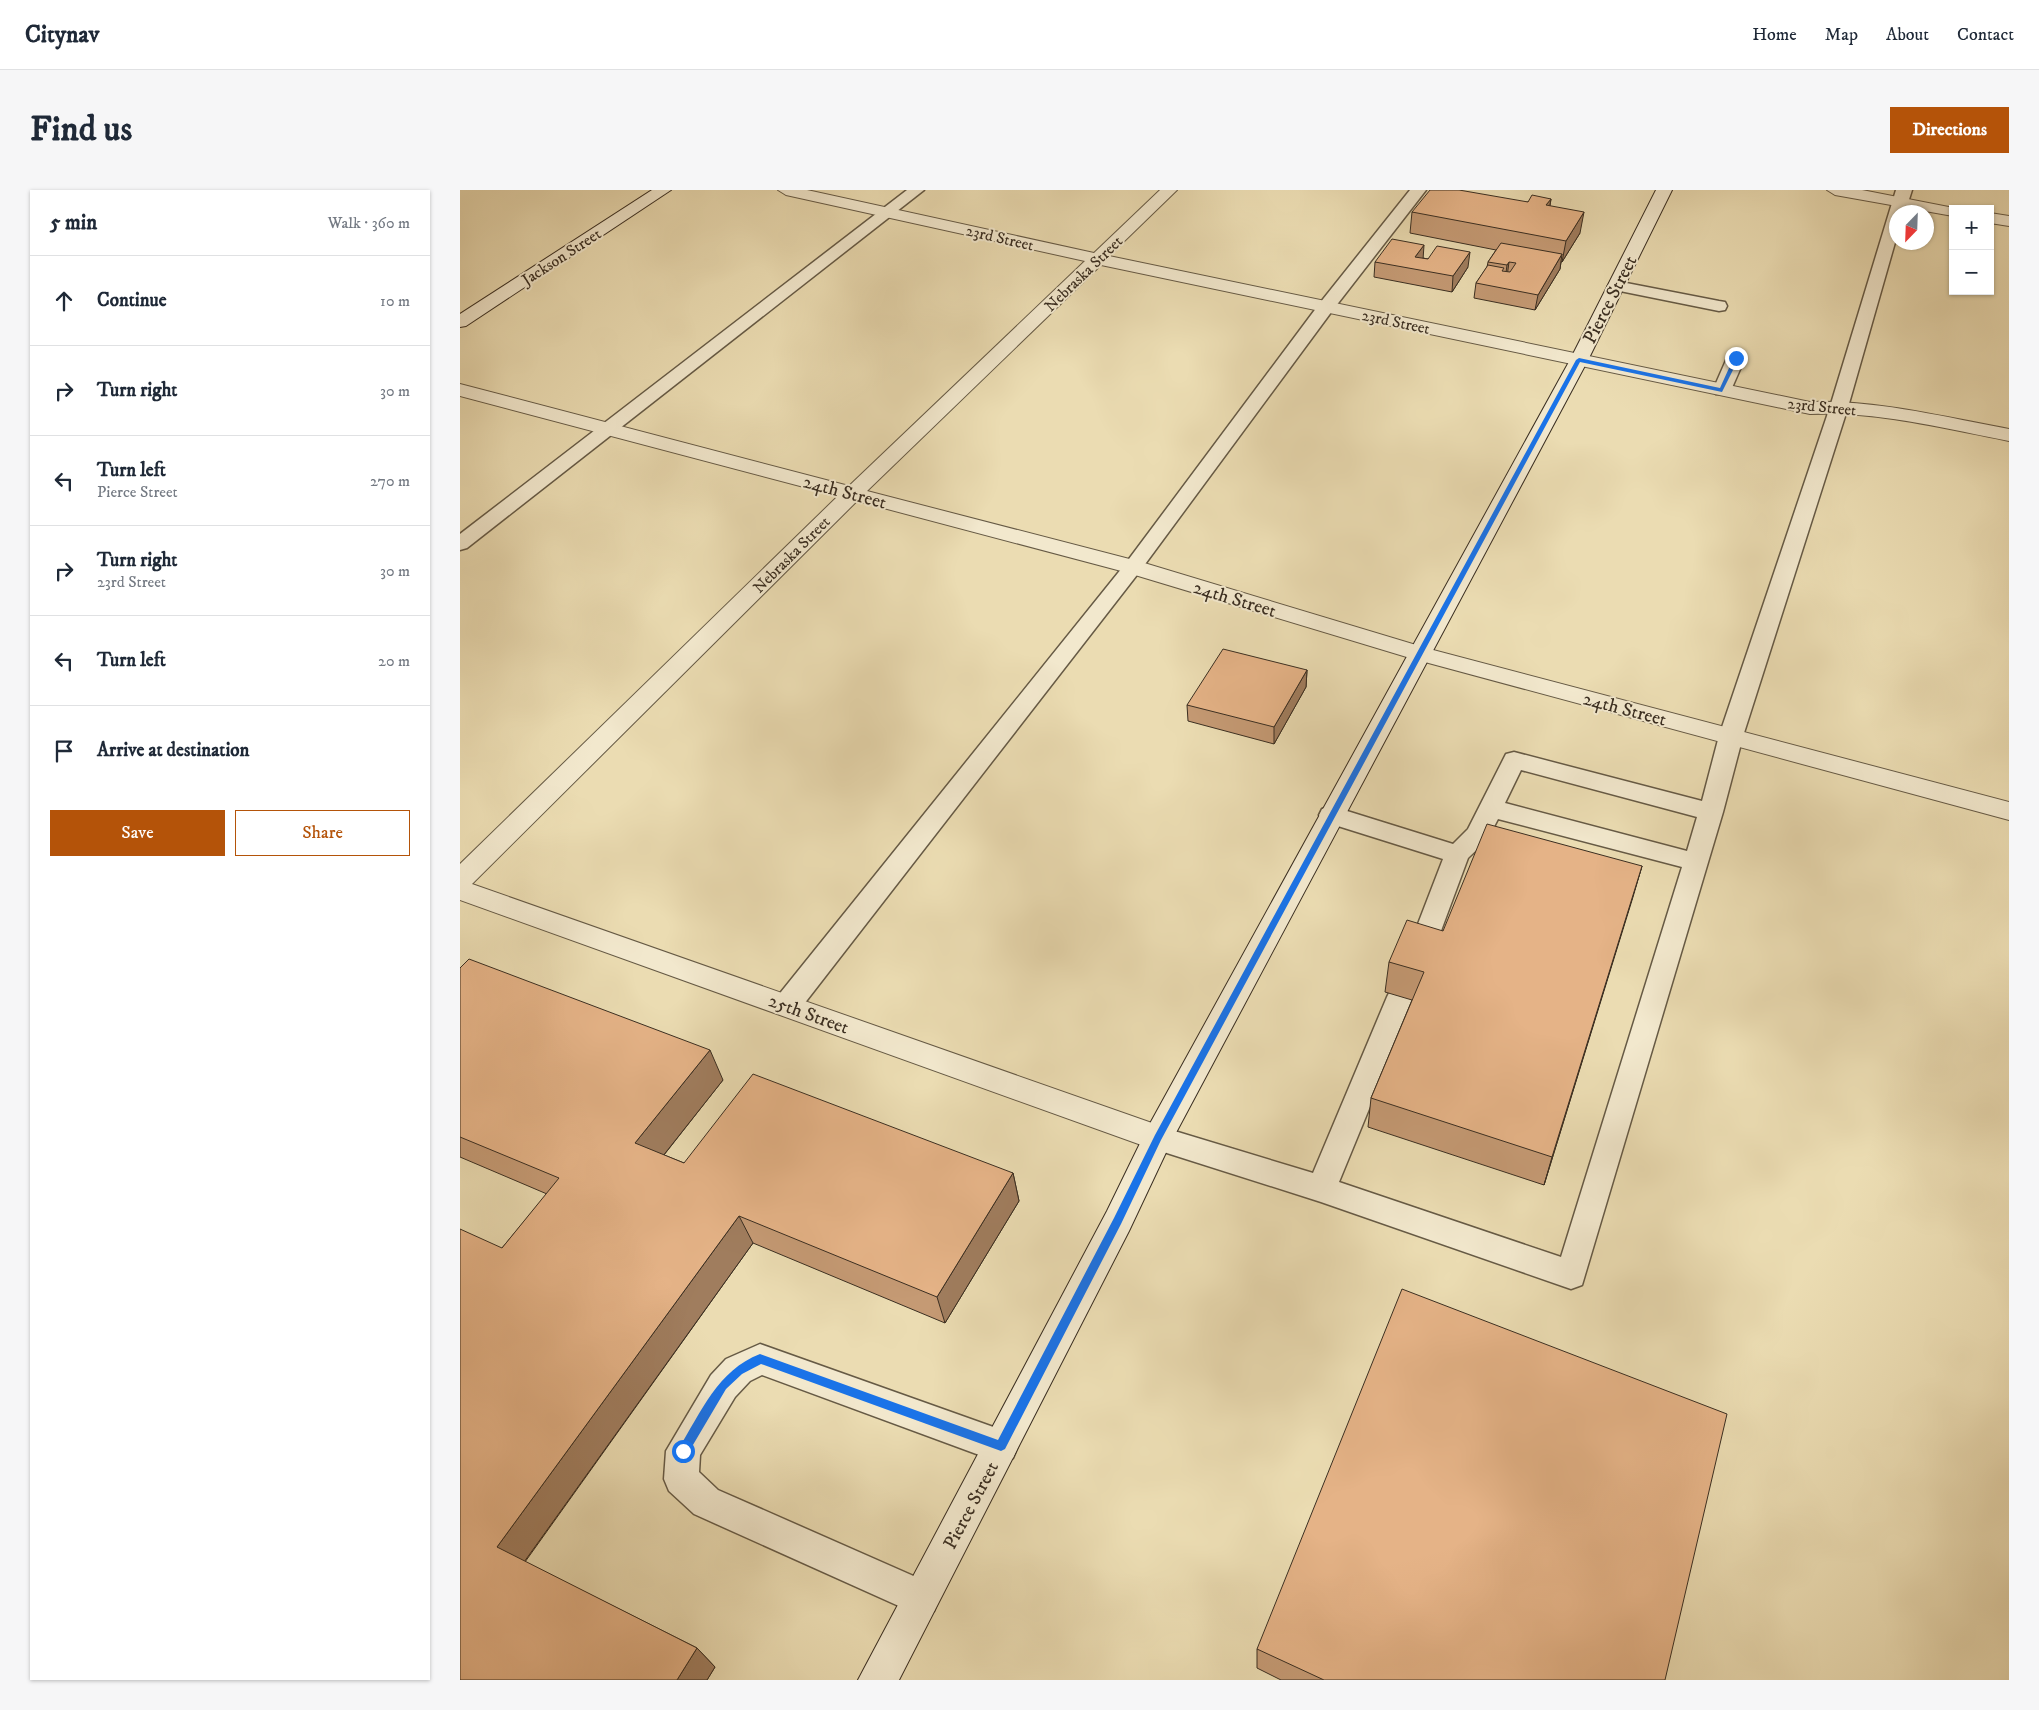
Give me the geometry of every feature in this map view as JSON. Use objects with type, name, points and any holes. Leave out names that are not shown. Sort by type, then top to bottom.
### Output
[{"type":"street","name":"Jackson Street","points":[[460,322],[663,190]]},
{"type":"street","name":"23rd Street","points":[[786,190],[1098,259],[1810,408],[1839,407],[1921,418],[2009,435]]},
{"type":"street","name":"Nebraska Street","points":[[460,880],[853,493],[1169,190]]},
{"type":"street","name":"Pierce Street","points":[[878,1680],[1118,1221],[1158,1138],[1418,653],[1579,360],[1664,190]]},
{"type":"street","points":[[1835,190],[1899,205]]},
{"type":"street","points":[[1934,209],[1949,211]]},
{"type":"street","points":[[1994,219],[2009,221]]},
{"type":"street","name":"24th Street","points":[[460,390],[1133,567],[1418,653],[2009,811]]},
{"type":"street","name":"25th Street","points":[[460,890],[1158,1138]]},
{"type":"lane","points":[[460,544],[916,190]]},
{"type":"lane","points":[[787,1005],[1133,567],[1326,307],[1418,190]]},
{"type":"lane","points":[[1158,1138],[1320,1189],[1571,1275],[1711,812],[1731,736],[1839,407],[1889,239]]},
{"type":"lane","points":[[1616,286],[1719,306]]},
{"type":"lane","points":[[1722,390],[1736,358]]},
{"type":"lane","points":[[1418,955],[1457,854],[1478,834],[1514,760],[1711,812]]},
{"type":"lane","points":[[1490,808],[1696,862]]},
{"type":"lane","points":[[1331,815],[1457,854]]},
{"type":"lane","points":[[1320,1189],[1401,997]]},
{"type":"lane","points":[[921,1598],[706,1502],[681,1479],[683,1451],[723,1386],[738,1370],[760,1359],[1001,1446]]},
{"type":"building","points":[[1430,190],[1459,190],[1528,202],[1532,195],[1551,199],[1546,205],[1584,212],[1566,241],[1412,212]]},
{"type":"building","points":[[1392,239],[1424,245],[1415,257],[1428,259],[1437,246],[1470,252],[1453,276],[1375,262]]},
{"type":"building","points":[[1501,243],[1562,254],[1538,295],[1476,283],[1488,265],[1504,268],[1502,271],[1510,272],[1516,263],[1509,262],[1507,265],[1488,262]]},
{"type":"building","points":[[1223,649],[1307,670],[1274,727],[1187,705]]},
{"type":"building","points":[[1487,824],[1642,866],[1552,1157],[1371,1098],[1424,972],[1389,962],[1407,920],[1443,931]]},
{"type":"building","points":[[469,959],[710,1050],[635,1143],[684,1163],[753,1074],[1013,1173],[937,1297],[739,1216],[497,1547],[697,1648],[677,1680],[460,1680],[460,1229],[502,1248],[559,1178],[460,1137],[460,968]]},
{"type":"building","points":[[1402,1289],[1727,1414],[1665,1680],[1324,1680],[1257,1649]]},
{"type":"route","points":[[683,1451],[723,1386],[738,1370],[760,1359],[1001,1446],[1118,1221],[1158,1138],[1418,653],[1579,360],[1722,390],[1736,358]]}]
